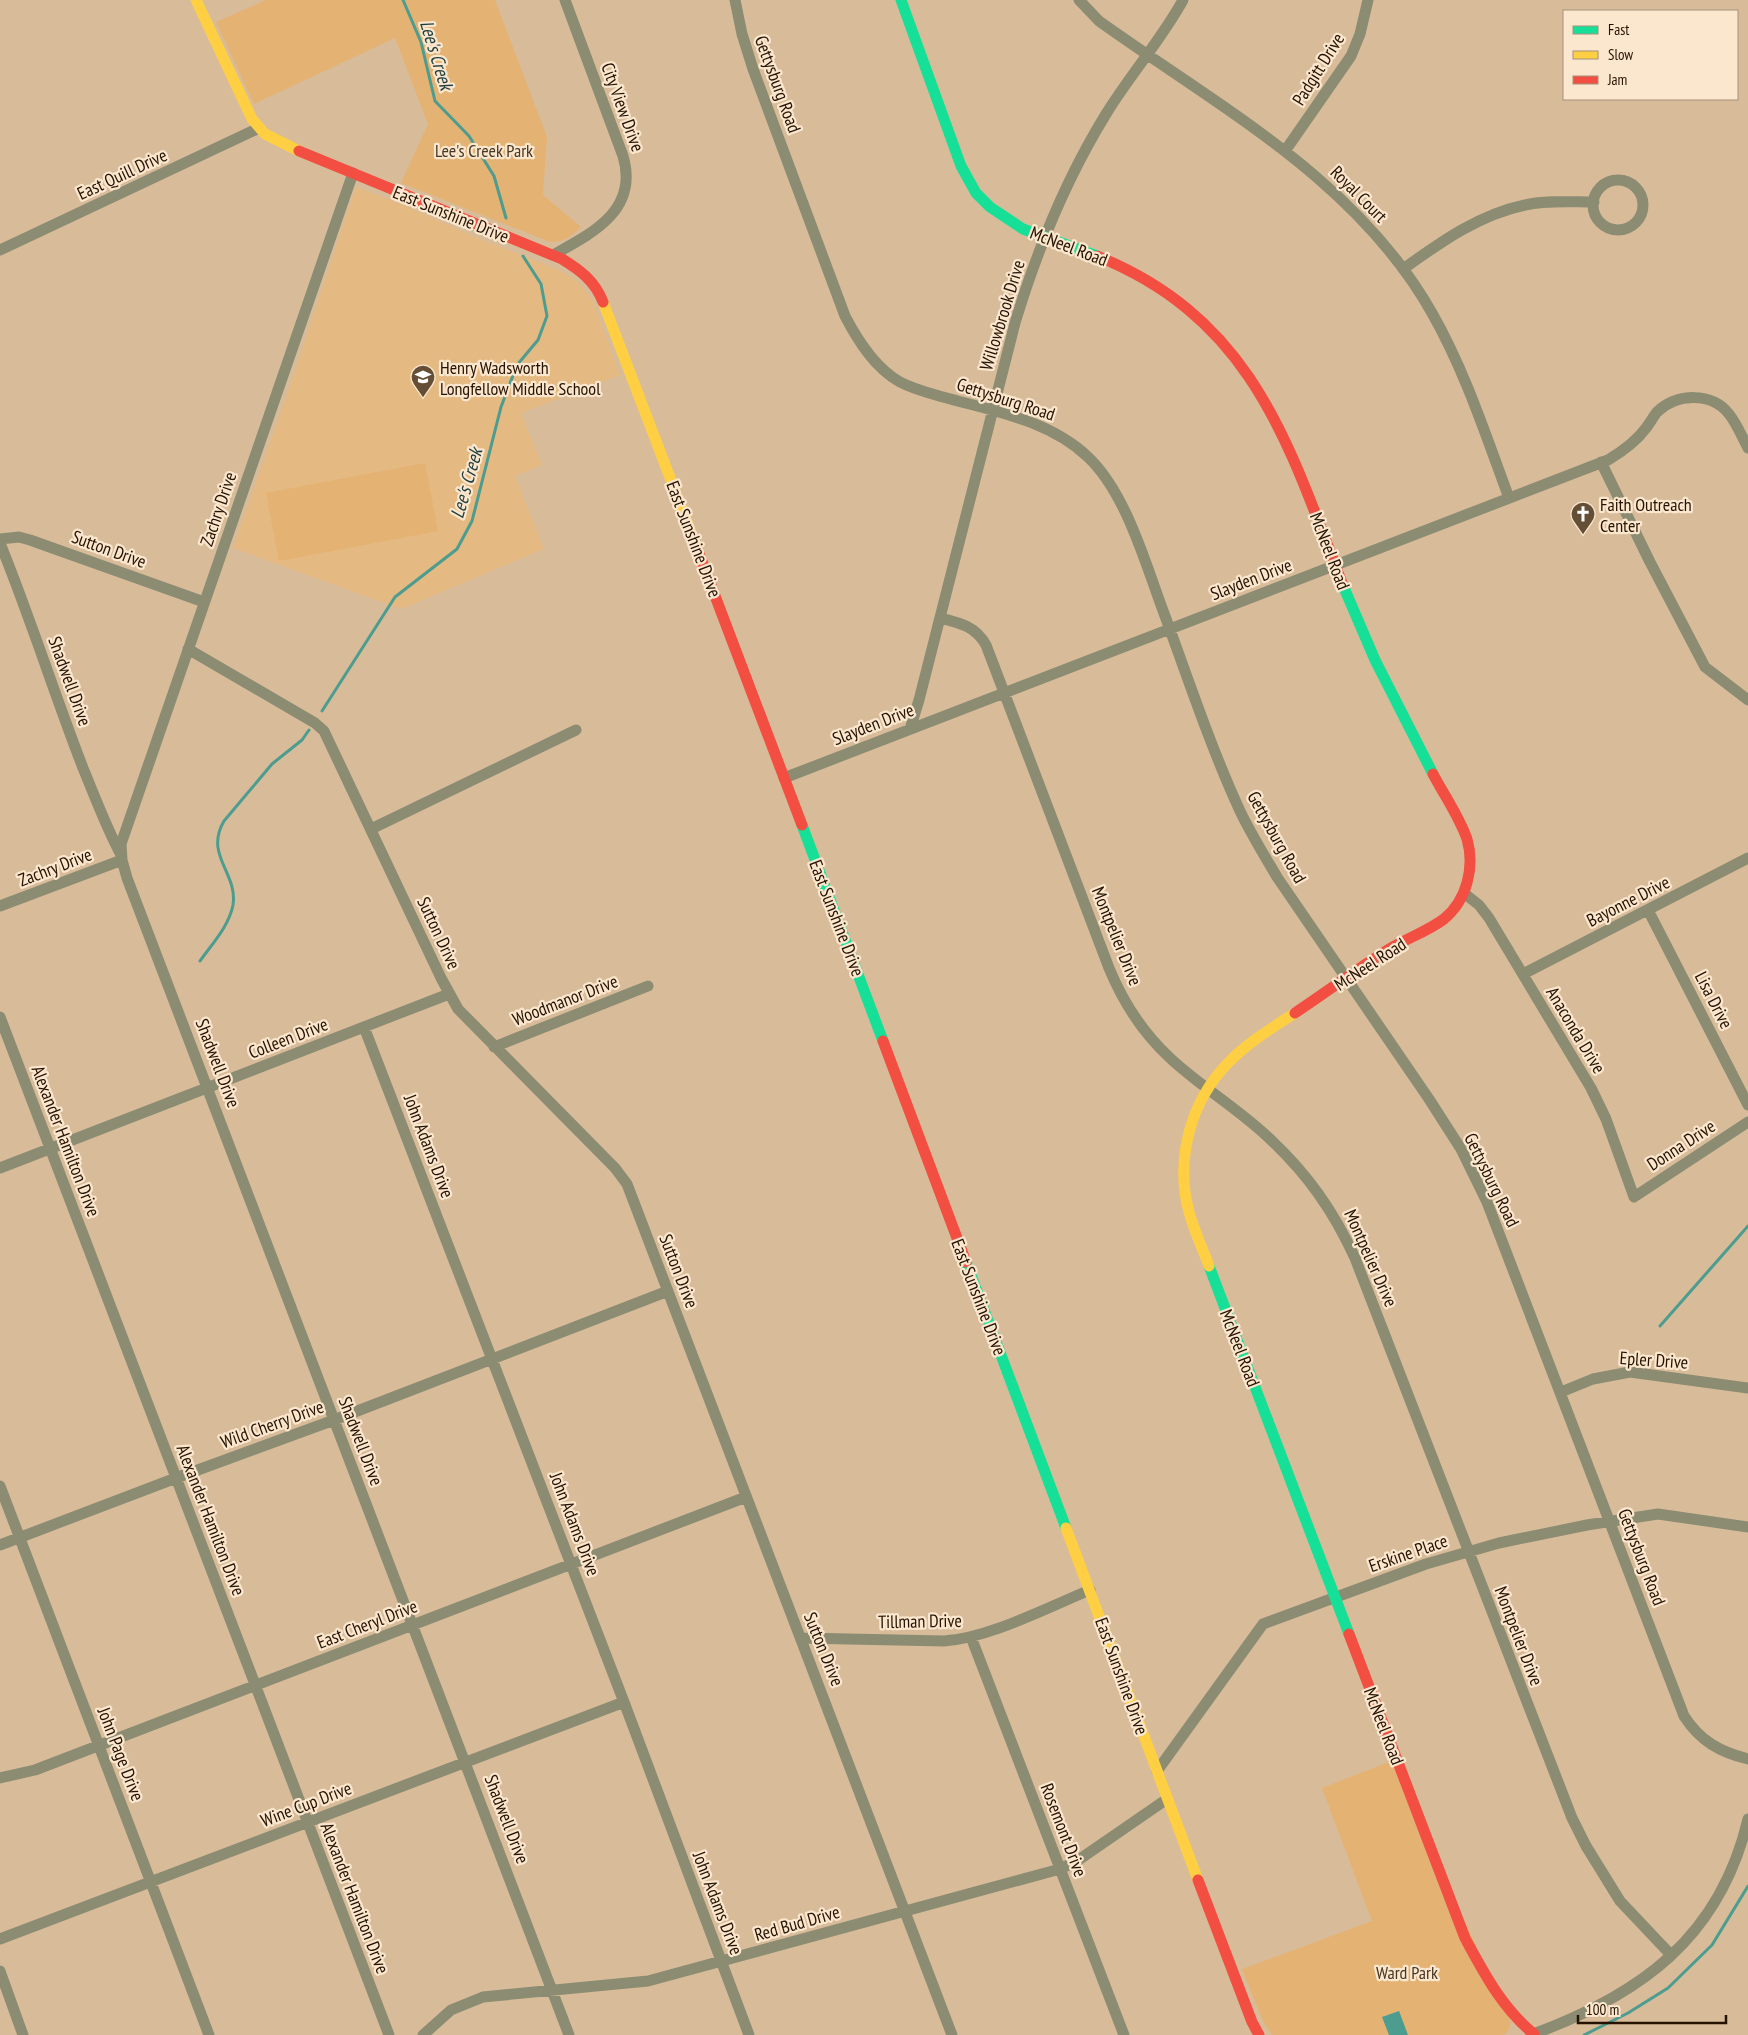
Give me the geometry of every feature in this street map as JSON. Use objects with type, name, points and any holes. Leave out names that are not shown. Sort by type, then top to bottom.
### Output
[{"type":"street","name":"East Sunshine Drive","points":[[196,0],[245,108],[259,128],[272,139],[553,256],[584,272],[600,294],[1090,1590],[1167,1799],[1252,2022],[1259,2035]]},
{"type":"street","name":"City View Drive","points":[[553,256],[592,234],[612,216],[623,198],[627,180],[623,156],[565,0]]},
{"type":"street","name":"Gettysburg Road","points":[[735,0],[742,34],[753,69],[845,316],[853,332],[875,361],[900,382],[920,390],[1031,422],[1055,432],[1088,457],[1103,474],[1122,507],[1240,811],[1277,877],[1345,979],[1429,1099],[1461,1149],[1487,1202],[1684,1716],[1703,1740],[1716,1749],[1748,1759]]},
{"type":"street","name":"McNeel Road","points":[[901,0],[961,166],[970,184],[983,201],[1000,216],[1022,228],[1115,264],[1152,284],[1194,315],[1220,339],[1251,377],[1278,420],[1367,644],[1464,832],[1470,857],[1470,874],[1465,894],[1455,909],[1444,919],[1391,948],[1253,1041],[1228,1063],[1207,1089],[1193,1116],[1185,1148],[1184,1181],[1189,1213],[1465,1938],[1515,2018],[1533,2034]]},
{"type":"street","name":"Royal Court","points":[[1079,0],[1099,21],[1285,151],[1335,192],[1388,249],[1432,312],[1451,350],[1510,498]]},
{"type":"street","name":"Willowbrook Drive","points":[[910,729],[1015,323],[1045,236],[1078,160],[1107,112],[1183,0]]},
{"type":"street","name":"Padgitt Drive","points":[[1285,151],[1351,56],[1360,34],[1368,0]]},
{"type":"street","name":"East Quill Drive","points":[[0,250],[259,128]]},
{"type":"street","name":"Zachry Drive","points":[[0,906],[122,858],[121,844],[353,173]]},
{"type":"street","points":[[1625,182],[1639,191],[1643,201],[1643,210],[1636,223],[1630,227],[1620,230],[1612,229],[1599,221],[1595,214],[1594,202],[1597,193],[1607,183],[1625,182]]},
{"type":"street","points":[[1402,269],[1454,233],[1495,213],[1526,204],[1594,202]]},
{"type":"street","name":"Slayden Drive","points":[[784,778],[1601,462],[1621,453],[1634,442],[1656,413],[1669,403],[1682,398],[1705,399],[1723,407],[1748,448]]},
{"type":"street","points":[[1601,462],[1705,668],[1748,700]]},
{"type":"street","name":"Sutton Drive","points":[[0,539],[19,537],[30,540],[204,602]]},
{"type":"street","name":"Shadwell Drive","points":[[0,544],[110,836],[122,858],[127,878],[466,1761],[569,2035]]},
{"type":"street","name":"Montpelier Drive","points":[[940,618],[969,626],[981,637],[1116,985],[1135,1019],[1170,1058],[1270,1138],[1307,1176],[1326,1202],[1342,1229],[1355,1258],[1572,1818],[1586,1846],[1620,1902],[1671,1956]]},
{"type":"street","name":"Sutton Drive","points":[[188,649],[315,723],[324,731],[449,994],[458,1009],[627,1184],[952,2035]]},
{"type":"street","points":[[371,829],[576,730]]},
{"type":"street","name":"Bayonne Drive","points":[[1523,974],[1748,858]]},
{"type":"street","name":"Anaconda Drive","points":[[1465,894],[1479,905],[1489,918],[1591,1088],[1606,1119],[1634,1197]]},
{"type":"street","name":"Lisa Drive","points":[[1648,910],[1748,1105]]},
{"type":"street","name":"Woodmanor Drive","points":[[494,1047],[648,986]]},
{"type":"street","name":"Colleen Drive","points":[[0,1168],[449,994]]},
{"type":"street","name":"Alexander Hamilton Drive","points":[[0,1017],[389,2035]]},
{"type":"street","name":"John Adams Drive","points":[[364,1027],[571,1563],[749,2035]]},
{"type":"street","name":"Donna Drive","points":[[1634,1197],[1748,1122]]},
{"type":"street","name":"Wild Cherry Drive","points":[[0,1545],[334,1420],[668,1291]]},
{"type":"street","name":"Epler Drive","points":[[1561,1392],[1593,1379],[1630,1372],[1748,1388]]},
{"type":"street","name":"John Page Drive","points":[[0,1486],[209,2035]]},
{"type":"street","name":"East Cheryl Drive","points":[[0,1778],[35,1770],[746,1497]]},
{"type":"street","name":"Erskine Place","points":[[1157,1771],[1263,1624],[1426,1564],[1508,1541],[1645,1515],[1671,1515],[1748,1527]]},
{"type":"street","name":"Tillman Drive","points":[[801,1638],[944,1642],[971,1637],[1090,1590]]},
{"type":"street","name":"Rosemont Drive","points":[[971,1637],[1124,2035]]},
{"type":"street","name":"Wine Cup Drive","points":[[0,1939],[624,1702]]},
{"type":"street","name":"Red Bud Drive","points":[[423,2035],[451,2010],[466,2002],[482,1997],[648,1981],[1060,1869],[1076,1861],[1167,1799]]},
{"type":"street","points":[[1533,2034],[1599,2007],[1624,1993],[1671,1956],[1707,1914],[1722,1890],[1734,1864],[1748,1819]]},
{"type":"street","points":[[0,1971],[23,2035]]},
{"type":"shaded area","name":"Henry Wadsworth Longfellow Middle School","points":[[356,187],[559,270],[578,282],[593,301],[620,375],[521,413],[542,465],[515,476],[544,549],[401,609],[233,548],[291,383]]},
{"type":"green space","name":"Lee's Creek Park","points":[[266,0],[495,0],[547,137],[543,195],[581,227],[567,238],[550,242],[401,183],[428,124],[395,38],[254,104],[216,22]]},
{"type":"green space","points":[[425,463],[438,531],[279,561],[266,493]]},
{"type":"green space","name":"Ward Park","points":[[1391,1761],[1511,2022],[1508,2031],[1503,2035],[1272,2035],[1263,2021],[1242,1969],[1372,1921],[1322,1788]]},
{"type":"water","points":[[1399,2011],[1408,2035],[1389,2035],[1382,2017]]},
{"type":"waterway","name":"Lee's Creek","points":[[403,0],[421,42],[435,101],[469,136],[494,176],[506,218]]},
{"type":"waterway","name":"Lee's Creek","points":[[322,711],[395,597],[457,549],[472,521],[501,407],[517,365],[538,340],[547,316],[541,284],[523,256]]},
{"type":"waterway","name":"Lee's Creek","points":[[200,961],[224,927],[233,905],[231,883],[219,854],[219,833],[224,821],[272,764],[302,740],[309,730]]},
{"type":"waterway","points":[[1660,1326],[1748,1226]]},
{"type":"waterway","points":[[1584,2035],[1628,2013],[1668,1988],[1712,1945],[1748,1886]]},
{"type":"traffic: fast","points":[[901,0],[961,166],[976,193],[990,207],[1023,229],[1097,256]]},
{"type":"traffic: fast","points":[[1342,583],[1375,660],[1433,774]]},
{"type":"traffic: fast","points":[[802,825],[883,1041]]},
{"type":"traffic: fast","points":[[966,1262],[1066,1528]]},
{"type":"traffic: fast","points":[[1209,1266],[1349,1634]]},
{"type":"traffic: slow","points":[[196,0],[252,119],[265,134],[299,151]]},
{"type":"traffic: slow","points":[[603,302],[698,551]]},
{"type":"traffic: slow","points":[[1209,1266],[1191,1219],[1185,1192],[1185,1152],[1195,1114],[1204,1095],[1228,1063],[1251,1042],[1295,1013]]},
{"type":"traffic: slow","points":[[1066,1528],[1198,1880]]},
{"type":"traffic: jam","points":[[299,151],[562,259],[575,267],[591,282],[603,302]]},
{"type":"traffic: jam","points":[[1097,256],[1150,282],[1193,314],[1228,349],[1257,389],[1281,433],[1302,480],[1342,583]]},
{"type":"traffic: jam","points":[[698,551],[802,825]]},
{"type":"traffic: jam","points":[[1295,1013],[1398,944],[1444,919],[1458,902],[1463,893],[1469,872],[1470,861],[1467,839],[1460,822],[1433,774]]},
{"type":"traffic: jam","points":[[883,1041],[966,1262]]},
{"type":"traffic: jam","points":[[1349,1634],[1465,1938],[1503,2001],[1512,2013],[1534,2034]]},
{"type":"traffic: jam","points":[[1198,1880],[1252,2022],[1259,2035]]},
{"type":"place","name":"Henry Wadsworth Longfellow Middle School","points":[[423,398]]},
{"type":"place","name":"Faith Outreach Center","points":[[1583,535]]}]
